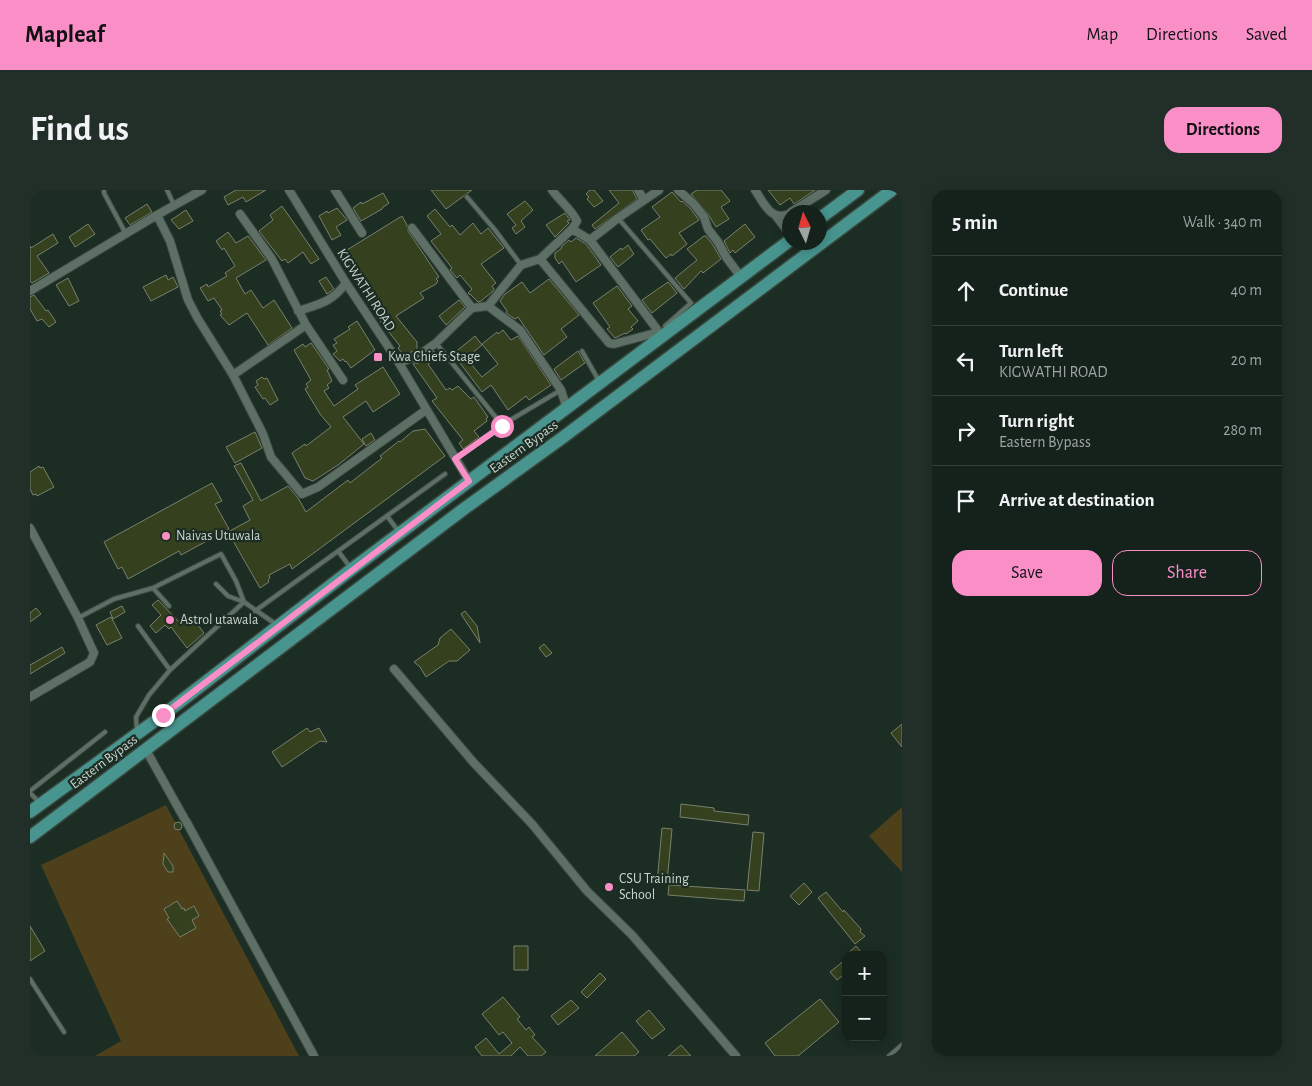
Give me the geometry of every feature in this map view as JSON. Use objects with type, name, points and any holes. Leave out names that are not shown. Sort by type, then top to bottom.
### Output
[{"type":"main road","points":[[827,214],[858,190]]},
{"type":"main road","name":"Eastern Bypass","points":[[30,837],[465,508],[892,190]]},
{"type":"main road","name":"Eastern Bypass","points":[[30,812],[567,409],[657,337],[742,278],[782,247]]},
{"type":"street","points":[[30,291],[202,190]]},
{"type":"street","name":"KIGWATHI ROAD","points":[[289,190],[346,283],[399,363],[469,481]]},
{"type":"street","points":[[335,190],[362,233]]},
{"type":"street","points":[[399,363],[419,354],[436,343],[472,308],[488,306],[521,266],[540,259],[572,228],[577,221],[572,211],[559,200],[552,190]]},
{"type":"street","points":[[638,190],[644,200]]},
{"type":"street","points":[[590,240],[659,190]]},
{"type":"street","points":[[678,190],[704,216],[708,229],[718,242],[726,258],[742,278]]},
{"type":"street","points":[[755,190],[782,223]]},
{"type":"street","points":[[803,205],[826,190]]},
{"type":"street","points":[[240,214],[272,259],[306,326],[343,380]]},
{"type":"street","points":[[157,215],[177,259],[188,300],[233,376],[263,434],[271,456],[302,494],[318,487],[426,410]]},
{"type":"street","points":[[776,216],[782,217]]},
{"type":"street","points":[[412,228],[472,308]]},
{"type":"street","points":[[540,259],[609,343],[614,344],[657,337],[590,240],[572,228]]},
{"type":"street","points":[[298,311],[326,302],[338,294],[346,283]]},
{"type":"street","points":[[488,306],[520,330],[561,390],[567,409]]},
{"type":"street","points":[[233,376],[306,326]]},
{"type":"street","points":[[30,528],[78,618],[94,653],[90,662],[30,697]]},
{"type":"street","points":[[394,669],[474,763],[532,824],[587,891],[632,935],[736,1056]]},
{"type":"street","points":[[146,750],[314,1056]]},
{"type":"lane","points":[[104,190],[126,234]]},
{"type":"lane","points":[[167,190],[174,205]]},
{"type":"lane","points":[[467,197],[495,230],[521,266]]},
{"type":"lane","points":[[618,218],[691,303],[657,337]]},
{"type":"lane","points":[[436,343],[502,426]]},
{"type":"lane","points":[[582,351],[600,383]]},
{"type":"lane","points":[[455,459],[502,426],[561,390]]},
{"type":"lane","points":[[255,611],[445,474]]},
{"type":"lane","points":[[387,516],[400,533]]},
{"type":"lane","points":[[338,551],[352,569]]},
{"type":"lane","points":[[78,618],[114,598],[153,588],[221,554],[236,581],[244,602]]},
{"type":"lane","points":[[216,584],[228,596],[244,602],[278,626]]},
{"type":"lane","points":[[153,588],[169,606]]},
{"type":"lane","points":[[137,733],[136,717],[149,695],[170,670],[244,602]]},
{"type":"lane","points":[[138,626],[170,670]]},
{"type":"lane","points":[[41,804],[30,792],[105,732]]},
{"type":"lane","points":[[30,979],[64,1032]]},
{"type":"lane","points":[[889,1056],[902,1045]]},
{"type":"shaded area","points":[[166,805],[299,1056],[95,1056],[121,1041],[41,865]]},
{"type":"shaded area","points":[[902,807],[902,872],[869,836]]},
{"type":"building","points":[[236,190],[266,190],[246,202],[243,197],[228,205],[224,197]]},
{"type":"building","points":[[431,190],[472,190],[446,209]]},
{"type":"building","points":[[590,190],[594,190],[603,201],[594,207],[587,199],[589,197],[586,194]]},
{"type":"building","points":[[609,190],[632,190],[637,199],[595,229],[592,225],[619,203]]},
{"type":"building","points":[[697,190],[721,190],[730,201],[721,207],[729,219],[716,227],[691,194]]},
{"type":"building","points":[[768,190],[815,190],[794,204],[790,198],[780,205]]},
{"type":"building","points":[[672,192],[690,208],[699,220],[679,233],[687,244],[672,256],[671,254],[666,258],[641,230],[660,217],[652,207]]},
{"type":"building","points":[[383,193],[389,203],[361,221],[353,208],[361,202],[362,204]]},
{"type":"building","points":[[525,201],[533,210],[521,221],[525,227],[516,234],[512,228],[516,225],[507,214]]},
{"type":"building","points":[[147,204],[152,212],[130,225],[125,218]]},
{"type":"building","points":[[282,206],[319,259],[311,264],[303,252],[288,263],[285,259],[282,261],[259,231],[273,220],[270,215]]},
{"type":"building","points":[[337,208],[347,220],[336,227],[341,235],[332,240],[319,216]]},
{"type":"building","points":[[435,209],[450,227],[452,225],[460,235],[473,223],[481,234],[488,228],[504,248],[481,264],[496,283],[492,286],[494,289],[492,292],[481,301],[478,302],[468,293],[472,289],[460,275],[457,278],[450,270],[452,268],[431,241],[441,234],[427,216]]},
{"type":"building","points":[[186,210],[193,221],[179,229],[171,220]]},
{"type":"building","points":[[565,213],[570,220],[567,221],[569,223],[555,237],[546,225]]},
{"type":"building","points":[[402,216],[408,231],[439,277],[436,279],[438,281],[436,284],[420,293],[424,298],[396,316],[417,342],[417,350],[403,355],[398,348],[400,346],[376,316],[378,314],[376,310],[342,253]]},
{"type":"building","points":[[88,224],[95,234],[75,247],[69,237]]},
{"type":"building","points":[[745,224],[755,237],[735,253],[733,250],[730,253],[724,241]]},
{"type":"building","points":[[228,232],[236,243],[248,236],[266,260],[236,278],[245,294],[251,290],[263,308],[274,300],[292,328],[268,345],[247,313],[229,325],[220,315],[222,310],[214,298],[208,301],[200,288],[207,284],[208,287],[227,276],[225,273],[235,266],[224,248],[222,250],[216,241]]},
{"type":"building","points":[[53,234],[58,243],[37,256],[49,273],[32,283],[30,281],[30,246],[31,248]]},
{"type":"building","points":[[704,236],[713,245],[721,259],[703,273],[701,271],[684,289],[675,278],[697,260],[687,249]]},
{"type":"building","points":[[576,238],[586,244],[601,265],[576,282],[562,261],[559,264],[555,258],[555,253],[569,240],[571,242]]},
{"type":"building","points":[[628,245],[634,254],[618,267],[610,257]]},
{"type":"building","points":[[166,275],[168,280],[173,277],[178,287],[151,301],[143,287]]},
{"type":"building","points":[[326,277],[334,289],[327,294],[319,281]]},
{"type":"building","points":[[68,278],[79,301],[69,306],[56,285]]},
{"type":"building","points":[[549,279],[579,315],[561,329],[567,337],[544,355],[518,317],[515,319],[506,313],[507,311],[500,301],[505,294],[522,282],[530,293]]},
{"type":"building","points":[[668,282],[677,293],[652,313],[642,300]]},
{"type":"building","points":[[617,286],[632,306],[628,309],[638,321],[631,327],[633,329],[615,338],[607,329],[610,327],[593,303]]},
{"type":"building","points":[[34,295],[56,322],[49,327],[42,319],[37,321],[30,309],[30,297]]},
{"type":"building","points":[[459,300],[465,307],[446,325],[439,316]]},
{"type":"building","points":[[357,321],[375,350],[351,368],[346,361],[343,359],[340,361],[333,354],[337,351],[333,345],[337,343],[334,339],[350,329],[348,327]]},
{"type":"building","points":[[503,330],[511,340],[518,336],[551,385],[529,400],[526,396],[508,410],[491,385],[482,392],[453,354],[475,336],[482,345],[466,358],[482,377],[498,364],[482,344],[497,332],[498,334]]},
{"type":"building","points":[[311,343],[329,369],[327,370],[332,381],[327,385],[329,388],[324,391],[334,406],[358,389],[355,385],[383,367],[400,394],[373,412],[366,401],[343,417],[364,444],[338,465],[313,481],[305,478],[292,453],[305,444],[306,446],[331,427],[320,414],[305,389],[308,387],[306,384],[311,380],[294,350],[303,344],[305,347]]},
{"type":"building","points":[[434,351],[438,357],[428,364],[446,390],[450,388],[452,390],[458,386],[471,399],[474,397],[488,417],[487,421],[474,431],[479,437],[463,449],[459,443],[463,440],[432,401],[437,398],[413,364],[417,362],[417,364]]},
{"type":"building","points":[[578,351],[585,363],[561,380],[554,369]]},
{"type":"building","points":[[262,377],[264,379],[267,378],[278,400],[270,405],[265,398],[263,399],[255,387],[258,385],[256,381]]},
{"type":"building","points":[[425,429],[445,456],[292,569],[290,564],[269,575],[269,582],[260,588],[228,532],[250,520],[243,506],[253,500],[234,466],[241,463],[261,501],[288,486],[306,512],[348,480],[350,483],[382,458],[380,456],[413,431]]},
{"type":"building","points":[[255,432],[262,448],[235,463],[226,447]]},
{"type":"building","points":[[371,433],[375,440],[366,446],[362,439]]},
{"type":"building","points":[[39,466],[40,468],[43,467],[54,487],[37,496],[36,494],[33,495],[30,489],[30,472]]},
{"type":"building","name":"Naivas Utuwala","points":[[212,483],[222,501],[215,504],[229,529],[181,555],[179,551],[128,579],[122,567],[118,569],[104,542]]},
{"type":"building","points":[[158,600],[182,625],[192,617],[204,633],[187,648],[171,627],[169,629],[165,625],[156,633],[150,626],[161,615],[152,605]]},
{"type":"building","points":[[122,606],[125,612],[113,619],[110,612]]},
{"type":"building","points":[[36,608],[41,614],[30,622],[30,613]]},
{"type":"building","points":[[465,611],[477,626],[480,643],[461,614]]},
{"type":"building","points":[[111,617],[122,638],[107,645],[96,625]]},
{"type":"building","points":[[451,629],[470,650],[457,661],[449,661],[426,677],[420,667],[414,662],[438,645],[440,638]]},
{"type":"building","points":[[544,644],[552,653],[546,657],[539,648]]},
{"type":"building","points":[[62,647],[65,653],[30,674],[30,665]]},
{"type":"building","points":[[902,724],[902,747],[891,733]]},
{"type":"building","points":[[307,728],[310,732],[319,728],[327,742],[320,741],[282,767],[272,752]]},
{"type":"building","points":[[681,804],[714,808],[714,811],[749,815],[748,825],[680,817]]},
{"type":"building","points":[[178,822],[182,826],[178,830],[174,826]]},
{"type":"building","points":[[662,828],[672,829],[667,883],[657,883]]},
{"type":"building","points":[[753,832],[764,833],[759,891],[747,890]]},
{"type":"building","points":[[164,853],[173,866],[173,872],[168,872],[163,864]]},
{"type":"building","points":[[804,883],[812,892],[799,905],[790,896]]},
{"type":"building","points":[[669,885],[745,890],[744,901],[668,895]]},
{"type":"building","points":[[826,892],[861,929],[860,932],[865,936],[855,944],[818,898]]},
{"type":"building","points":[[177,901],[185,911],[194,906],[199,916],[192,920],[196,928],[180,937],[167,919],[169,918],[164,909]]},
{"type":"building","points":[[30,926],[45,951],[30,961]]},
{"type":"building","points":[[514,946],[528,946],[528,970],[514,970]]},
{"type":"building","points":[[856,946],[860,951],[850,951]]},
{"type":"building","points":[[842,962],[842,976],[837,980],[830,972]]},
{"type":"building","points":[[600,973],[606,979],[587,998],[581,992]]},
{"type":"building","points":[[503,997],[520,1017],[517,1019],[526,1030],[529,1027],[535,1035],[532,1037],[546,1052],[541,1056],[528,1056],[520,1047],[511,1056],[482,1056],[475,1047],[486,1038],[499,1054],[512,1043],[503,1032],[499,1035],[482,1014]]},
{"type":"building","points":[[820,999],[839,1022],[798,1056],[775,1056],[765,1043]]},
{"type":"building","points":[[571,1000],[579,1008],[558,1025],[551,1016]]},
{"type":"building","points":[[649,1010],[665,1029],[652,1039],[636,1021]]},
{"type":"building","points":[[622,1032],[639,1052],[634,1056],[595,1056]]},
{"type":"building","points":[[681,1045],[691,1056],[668,1056]]},
{"type":"place","name":"Kwa Chiefs Stage","points":[[378,357]]},
{"type":"place","name":"Naivas Utuwala","points":[[166,536]]},
{"type":"place","name":"Astrol utawala","points":[[170,620]]},
{"type":"place","name":"CSU Training School","points":[[609,887]]},
{"type":"route","points":[[163,715],[469,481],[455,459],[502,426]]}]
